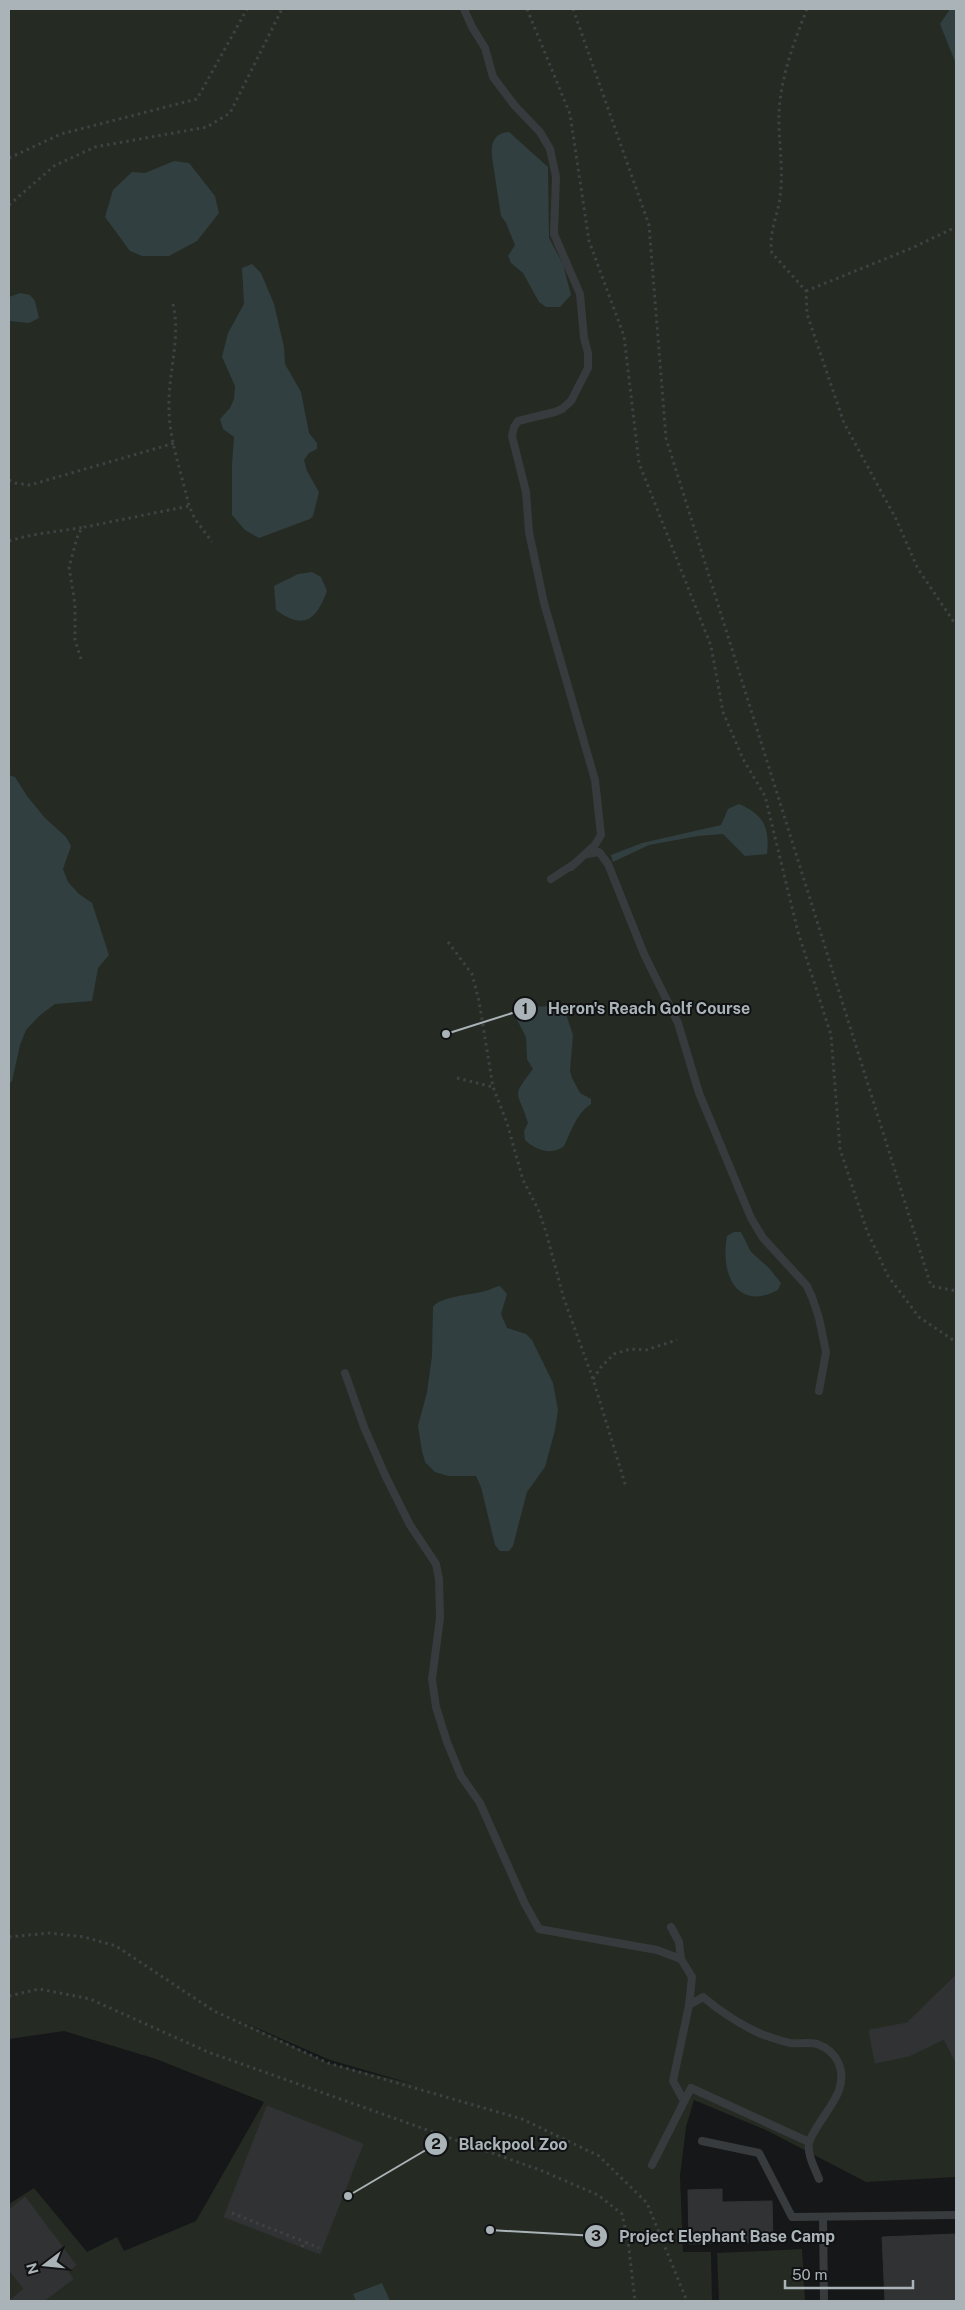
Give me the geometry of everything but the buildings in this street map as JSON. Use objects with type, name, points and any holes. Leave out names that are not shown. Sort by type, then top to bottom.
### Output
[{"type":"lane","points":[[464,9],[485,48],[490,67],[498,85],[540,132],[550,149],[556,177],[554,234],[580,294],[584,338],[588,353],[588,368],[585,376],[575,396],[567,405],[549,414],[518,421],[512,436],[526,492],[529,532],[544,603],[596,786],[601,835],[595,845],[571,867]]},
{"type":"lane","points":[[551,879],[571,867],[590,852],[599,852],[605,858],[644,954],[678,1023],[699,1094],[751,1218],[763,1238],[806,1286],[812,1297],[819,1318],[826,1352],[819,1391]]},
{"type":"lane","points":[[345,1373],[364,1427],[384,1475],[410,1525],[436,1564],[439,1580],[440,1618],[432,1679],[436,1707],[447,1742],[461,1776],[480,1803],[525,1904],[539,1928],[658,1950],[681,1959]]},
{"type":"lane","points":[[671,1926],[679,1942],[681,1959],[692,1977],[689,2005],[673,2081],[684,2101]]},
{"type":"lane","points":[[689,2005],[703,1997],[722,2013],[761,2034],[788,2043],[816,2044],[837,2058],[842,2071],[838,2095],[809,2142],[810,2158],[819,2179]]},
{"type":"lane","points":[[652,2165],[691,2088],[809,2142]]},
{"type":"lane","points":[[702,2141],[758,2153],[792,2218],[955,2215]]},
{"type":"lane","points":[[823,2218],[824,2301]]},
{"type":"path","points":[[9,158],[62,134],[198,99],[247,9]]},
{"type":"path","points":[[9,206],[54,166],[95,147],[207,126],[230,113],[282,9]]},
{"type":"path","points":[[527,9],[570,114],[589,241],[624,336],[639,463],[711,646],[724,712],[743,758],[765,796],[798,932],[830,1035],[840,1149],[868,1231],[888,1276],[919,1317],[956,1342]]},
{"type":"path","points":[[574,9],[649,225],[666,438],[931,1286],[956,1291]]},
{"type":"path","points":[[807,9],[789,56],[783,84],[779,111],[782,166],[780,198],[772,225],[770,247],[772,253],[806,291],[807,314],[844,423],[896,519],[918,569],[956,624]]},
{"type":"path","points":[[806,291],[912,248],[956,227]]},
{"type":"path","points":[[173,304],[177,332],[170,369],[169,408],[189,506],[195,519],[212,542]]},
{"type":"path","points":[[9,480],[15,483],[30,485],[175,444]]},
{"type":"path","points":[[9,542],[32,534],[48,534],[189,506]]},
{"type":"path","points":[[82,659],[75,640],[75,604],[69,567],[79,532],[85,526]]},
{"type":"path","points":[[448,942],[472,974],[479,1001],[493,1087],[507,1123],[523,1180],[543,1224],[569,1315],[593,1379],[626,1487]]},
{"type":"path","points":[[457,1078],[493,1087]]},
{"type":"path","points":[[593,1379],[601,1367],[614,1354],[630,1349],[646,1350],[678,1340]]},
{"type":"path","points":[[9,1937],[50,1933],[84,1937],[116,1946],[214,2011],[328,2063],[522,2119],[599,2156],[647,2203],[687,2301]]},
{"type":"path","points":[[9,1996],[38,1989],[90,1999],[208,2052],[540,2170],[598,2195],[622,2214],[628,2241],[635,2301]]},
{"type":"path","points":[[232,2213],[319,2248]]},
{"type":"path","points":[[302,2247],[305,2242]]},
{"type":"shaded area","points":[[9,9],[956,9],[956,2177],[866,2182],[766,2130],[694,2100],[686,2127],[680,2176],[683,2252],[711,2252],[712,2301],[9,2301],[9,2204],[34,2188],[87,2252],[117,2237],[124,2251],[196,2221],[264,2102],[156,2059],[64,2031],[9,2039]],"holes":[[[243,2022],[330,2060],[413,2084],[328,2063]]]},
{"type":"shaded area","points":[[950,9],[956,9],[956,64],[940,24]]},
{"type":"shaded area","points":[[509,132],[548,167],[549,238],[563,264],[571,295],[560,307],[546,307],[539,302],[523,273],[511,263],[508,256],[515,245],[501,216],[492,149],[496,137]]},
{"type":"shaded area","points":[[174,161],[189,163],[215,196],[219,213],[197,241],[169,256],[142,256],[130,251],[105,217],[113,190],[132,172],[145,173]]},
{"type":"shaded area","points":[[252,264],[261,273],[274,304],[284,347],[285,364],[301,392],[309,433],[317,443],[317,449],[309,453],[304,460],[307,471],[319,492],[313,516],[310,519],[259,538],[245,530],[232,515],[234,437],[223,429],[220,419],[230,408],[234,399],[235,386],[222,357],[228,333],[244,304],[242,268]]},
{"type":"shaded area","points":[[20,293],[30,295],[35,301],[39,318],[29,323],[9,321],[9,297]]},
{"type":"shaded area","points":[[312,572],[321,577],[327,591],[323,601],[313,615],[301,621],[294,620],[276,610],[274,586],[298,574]]},
{"type":"shaded area","points":[[9,775],[15,777],[27,796],[45,818],[66,837],[71,846],[63,869],[68,882],[79,894],[92,903],[109,955],[98,968],[92,1001],[55,1004],[39,1016],[26,1030],[20,1045],[12,1081],[9,1084]]},
{"type":"shaded area","points":[[739,804],[754,812],[763,823],[767,836],[767,854],[745,856],[723,834],[698,836],[649,845],[613,862],[611,855],[642,843],[721,825],[728,809]]},
{"type":"shaded area","points":[[553,1006],[565,1011],[573,1035],[570,1071],[580,1093],[591,1099],[591,1104],[578,1117],[564,1146],[554,1151],[549,1151],[534,1147],[525,1140],[524,1131],[528,1123],[518,1095],[521,1085],[533,1069],[527,1059],[526,1037],[516,1018],[519,1009],[525,1007]]},
{"type":"shaded area","points":[[734,1232],[741,1232],[751,1252],[769,1268],[781,1283],[778,1290],[763,1296],[751,1296],[742,1292],[734,1285],[729,1275],[725,1250],[727,1236]]},
{"type":"shaded area","points":[[500,1286],[507,1294],[501,1314],[507,1328],[526,1334],[532,1340],[553,1383],[558,1410],[555,1430],[545,1467],[527,1492],[513,1546],[509,1551],[500,1551],[495,1545],[481,1487],[476,1476],[448,1476],[435,1472],[425,1462],[418,1426],[427,1392],[432,1356],[433,1307],[437,1303],[449,1298]]},
{"type":"shaded area","points":[[802,2249],[805,2301],[719,2301],[717,2253]]},
{"type":"shaded area","points":[[382,2283],[390,2301],[356,2301],[353,2294]]},
{"type":"place","name":"Heron's Reach Golf Course","points":[[446,1034]]},
{"type":"place","name":"Blackpool Zoo","points":[[348,2196]]},
{"type":"place","name":"Project Elephant Base Camp","points":[[490,2230]]}]
